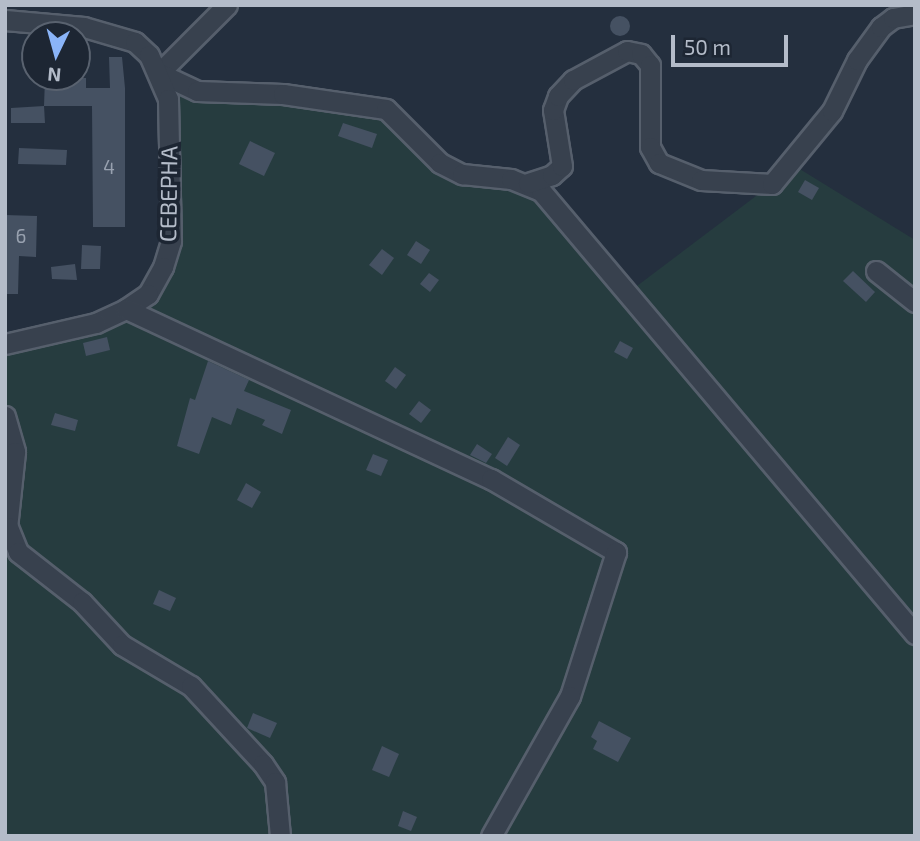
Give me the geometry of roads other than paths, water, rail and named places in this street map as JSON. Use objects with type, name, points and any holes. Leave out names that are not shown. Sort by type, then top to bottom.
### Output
[{"type":"street","points":[[227,5],[159,73],[197,91],[283,94],[386,109],[440,163],[489,180],[528,183],[552,175],[562,166],[553,110],[558,96],[573,80],[627,51],[641,54],[650,65],[650,147],[659,163],[701,180],[772,184],[832,111],[857,60],[881,27],[893,18],[915,14]]},
{"type":"street","name":"СЕВЕРНА","points":[[5,20],[84,27],[135,42],[159,73],[168,99],[171,241],[163,267],[148,295],[126,309],[96,323],[5,344]]},
{"type":"street","points":[[528,183],[541,191],[652,319],[852,565],[915,635]]},
{"type":"street","points":[[876,271],[915,302]]},
{"type":"street","points":[[126,309],[491,479],[616,552],[570,696],[491,836]]},
{"type":"street","points":[[5,416],[15,452],[7,536],[18,552],[82,602],[122,645],[191,685],[264,764],[275,782],[280,836]]}]
